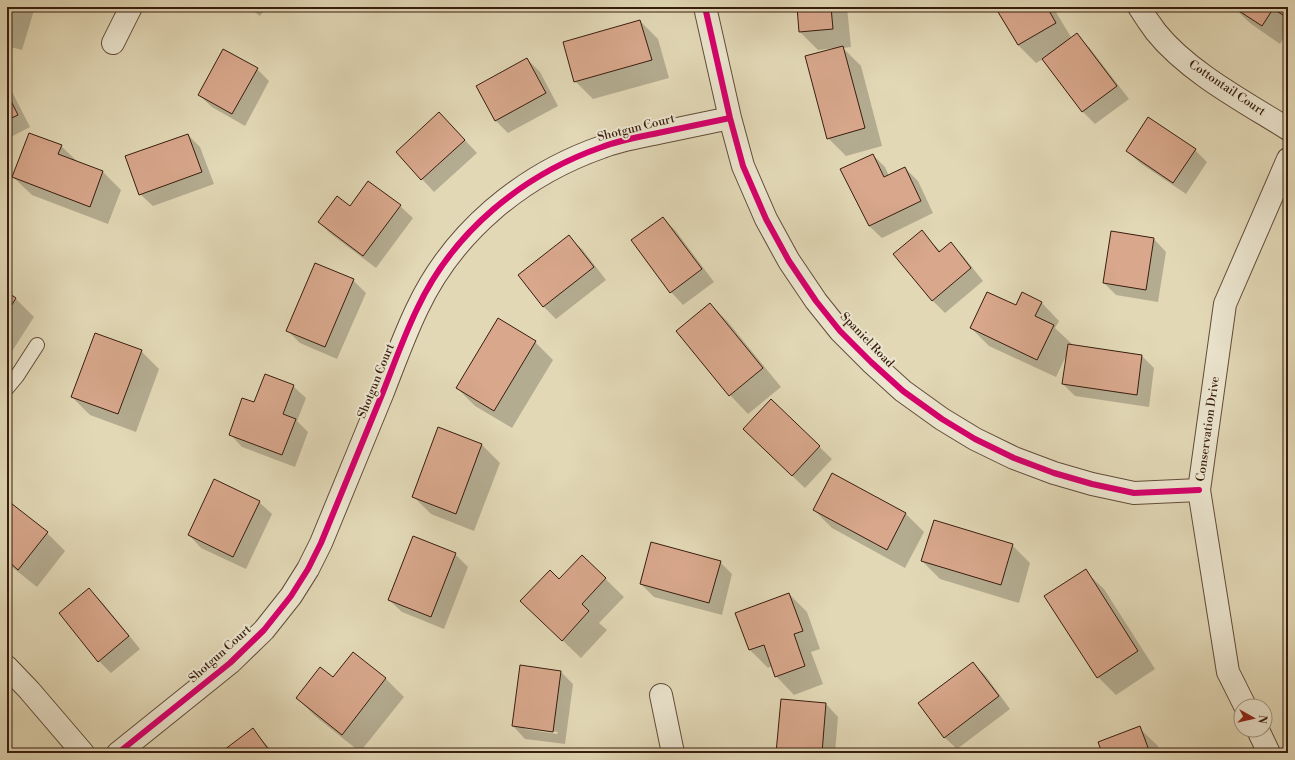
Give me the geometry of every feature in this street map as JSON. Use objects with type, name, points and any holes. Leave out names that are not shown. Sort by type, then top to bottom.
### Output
[{"type":"street","points":[[113,43],[131,7]]},
{"type":"street","name":"Spaniel Road","points":[[705,7],[730,118],[744,166],[766,219],[789,261],[816,301],[840,330],[871,362],[903,390],[942,419],[975,439],[1014,458],[1054,473],[1092,484],[1134,493],[1199,490]]},
{"type":"street","name":"Cottontail Court","points":[[1138,7],[1157,33],[1172,49],[1194,67],[1216,84],[1288,128]]},
{"type":"street","name":"Shotgun Court","points":[[118,753],[230,663],[264,630],[291,596],[308,569],[321,543],[417,308],[440,267],[470,230],[495,207],[517,190],[547,171],[571,159],[625,140],[730,118]]},
{"type":"street","name":"Conservation Drive","points":[[1241,698],[1228,672],[1199,490],[1225,304],[1288,159]]},
{"type":"street","points":[[7,667],[29,690],[83,753]]},
{"type":"street","points":[[661,695],[673,753]]},
{"type":"street","points":[[1262,738],[1269,753]]},
{"type":"lane","points":[[7,388],[17,376],[37,345]]},
{"type":"building","points":[[7,7],[12,7],[7,23]]},
{"type":"building","points":[[797,7],[831,7],[833,29],[799,32]]},
{"type":"building","points":[[995,7],[1047,7],[1056,23],[1018,45]]},
{"type":"building","points":[[1233,7],[1288,7],[1288,18],[1273,9],[1262,26]]},
{"type":"building","points":[[640,20],[652,60],[574,82],[563,42]]},
{"type":"building","points":[[1077,33],[1117,86],[1082,112],[1042,59]]},
{"type":"building","points":[[843,46],[865,128],[827,139],[805,56]]},
{"type":"building","points":[[223,49],[258,68],[232,114],[198,95]]},
{"type":"building","points":[[527,58],[546,93],[495,121],[476,86]]},
{"type":"building","points":[[7,93],[18,115],[7,120]]},
{"type":"building","points":[[439,112],[465,140],[421,180],[396,152]]},
{"type":"building","points":[[1148,117],[1196,149],[1173,183],[1126,151]]},
{"type":"building","points":[[29,133],[62,145],[58,154],[103,171],[90,207],[12,177]]},
{"type":"building","points":[[188,134],[202,172],[139,195],[125,156]]},
{"type":"building","points":[[873,154],[884,177],[905,167],[921,201],[869,226],[840,169]]},
{"type":"building","points":[[368,181],[401,205],[363,256],[318,222],[337,196],[350,206]]},
{"type":"building","points":[[663,217],[702,269],[670,293],[631,240]]},
{"type":"building","points":[[922,230],[939,252],[951,242],[971,268],[932,301],[893,254]]},
{"type":"building","points":[[1111,231],[1154,238],[1146,290],[1103,283]]},
{"type":"building","points":[[569,235],[594,267],[543,307],[518,275]]},
{"type":"building","points":[[315,263],[354,279],[325,347],[286,331]]},
{"type":"building","points":[[7,292],[16,298],[7,313]]},
{"type":"building","points":[[987,292],[1016,305],[1022,292],[1042,302],[1035,316],[1054,325],[1037,360],[970,328]]},
{"type":"building","points":[[710,303],[763,368],[729,396],[676,331]]},
{"type":"building","points":[[498,318],[536,341],[494,411],[456,388]]},
{"type":"building","points":[[95,333],[142,350],[118,414],[71,397]]},
{"type":"building","points":[[1068,344],[1142,355],[1137,395],[1062,384]]},
{"type":"building","points":[[265,374],[294,385],[283,414],[296,419],[282,455],[229,435],[242,398],[254,402]]},
{"type":"building","points":[[771,399],[820,446],[792,476],[743,429]]},
{"type":"building","points":[[438,427],[482,444],[456,514],[412,497]]},
{"type":"building","points":[[832,473],[906,513],[887,550],[813,510]]},
{"type":"building","points":[[214,479],[260,501],[233,557],[188,535]]},
{"type":"building","points":[[7,500],[48,532],[18,570],[7,560]]},
{"type":"building","points":[[934,520],[1013,544],[1001,585],[921,561]]},
{"type":"building","points":[[413,536],[456,553],[431,617],[388,600]]},
{"type":"building","points":[[651,542],[721,561],[709,603],[640,584]]},
{"type":"building","points":[[582,555],[606,578],[582,604],[589,611],[562,641],[520,601],[550,570],[559,579]]},
{"type":"building","points":[[1086,569],[1138,651],[1097,678],[1044,596]]},
{"type":"building","points":[[89,588],[129,636],[98,662],[59,613]]},
{"type":"building","points":[[789,593],[803,631],[794,634],[805,666],[775,677],[764,645],[749,650],[735,613]]},
{"type":"building","points":[[353,652],[386,678],[342,735],[296,698],[320,667],[333,677]]},
{"type":"building","points":[[973,662],[999,696],[944,738],[918,703]]},
{"type":"building","points":[[520,665],[561,671],[553,732],[512,726]]},
{"type":"building","points":[[781,699],[826,703],[822,753],[776,753]]},
{"type":"building","points":[[1140,726],[1150,753],[1102,753],[1098,742]]},
{"type":"building","points":[[253,728],[271,753],[220,753]]},
{"type":"cycle path","points":[[705,7],[730,118],[743,166],[766,219],[789,261],[816,301],[840,331],[871,362],[903,391],[942,419],[975,439],[1014,458],[1054,473],[1092,484],[1134,493],[1199,490]]},
{"type":"cycle path","points":[[118,753],[230,663],[264,630],[291,596],[308,569],[321,543],[417,309],[432,281],[450,255],[470,231],[518,190],[544,173],[573,159],[602,147],[623,141],[730,118]]}]
